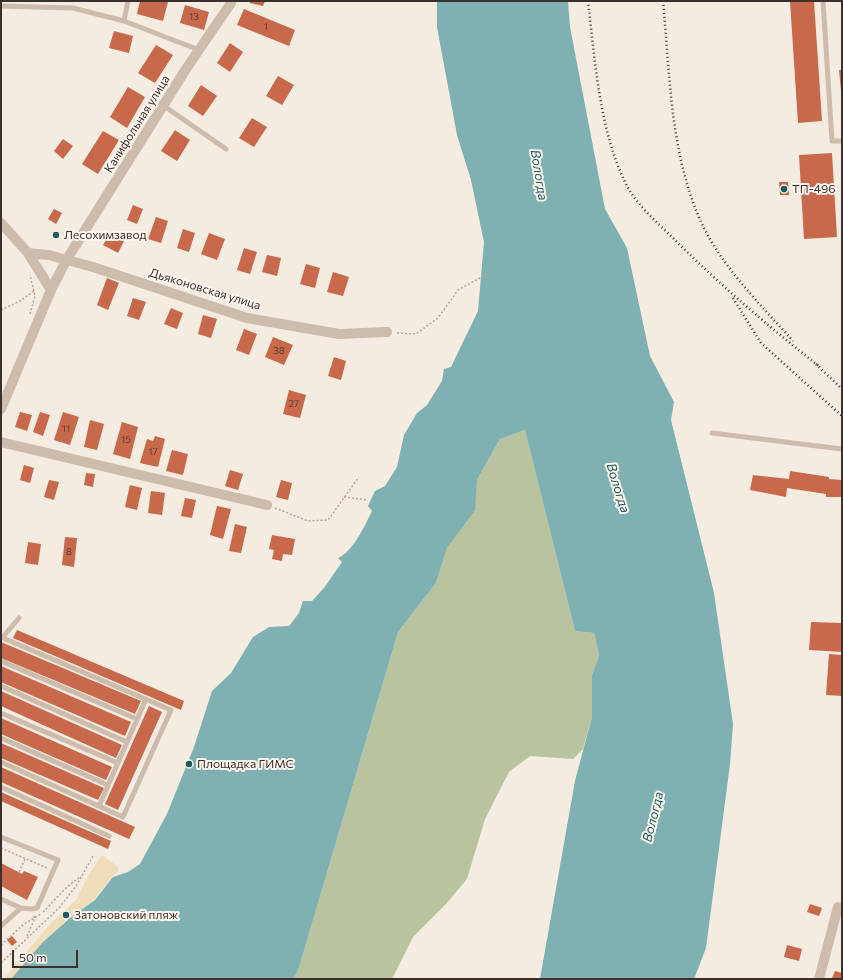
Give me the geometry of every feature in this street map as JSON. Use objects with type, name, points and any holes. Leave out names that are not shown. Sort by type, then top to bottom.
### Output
[{"type":"street","name":"Канифольная улица","points":[[1,409],[51,290],[67,259],[199,50],[232,2]]},
{"type":"street","points":[[1,223],[28,253],[51,290]]},
{"type":"street","name":"Дьяконовская улица","points":[[28,253],[49,255],[67,259],[248,318],[339,334],[387,332]]},
{"type":"street","points":[[1,442],[267,505]]},
{"type":"street","points":[[819,979],[838,907]]},
{"type":"lane","points":[[124,21],[128,1]]},
{"type":"lane","points":[[823,1],[832,141],[842,141]]},
{"type":"lane","points":[[1,6],[73,8],[124,21],[199,50]]},
{"type":"lane","points":[[164,106],[226,149]]},
{"type":"lane","points":[[712,433],[842,449]]},
{"type":"lane","points":[[1,762],[123,817],[171,710],[2,637],[19,618]]},
{"type":"lane","points":[[1,661],[137,719]]},
{"type":"lane","points":[[1,686],[127,742]]},
{"type":"lane","points":[[99,806],[146,699]]},
{"type":"lane","points":[[1,713],[118,763]]},
{"type":"lane","points":[[1,738],[108,785]]},
{"type":"lane","points":[[1,788],[109,836]]},
{"type":"lane","points":[[1,837],[58,860],[37,908],[22,908],[1,899]]},
{"type":"lane","points":[[1,926],[22,908]]},
{"type":"path","points":[[29,318],[35,296],[30,273]]},
{"type":"path","points":[[387,332],[416,334],[438,318],[458,290],[489,273]]},
{"type":"path","points":[[1,310],[20,301],[34,291]]},
{"type":"path","points":[[267,505],[308,521],[328,520],[359,477]]},
{"type":"path","points":[[344,497],[368,500]]},
{"type":"path","points":[[1,848],[49,870]]},
{"type":"path","points":[[1,963],[64,903],[80,880],[93,856]]},
{"type":"path","points":[[19,872],[25,859]]},
{"type":"path","points":[[26,938],[35,918]]},
{"type":"green space","points":[[525,430],[575,631],[594,633],[599,655],[592,675],[592,717],[583,749],[573,759],[530,756],[509,772],[485,819],[467,879],[446,904],[413,937],[392,979],[293,979],[298,971],[398,632],[436,583],[447,548],[474,510],[477,480],[500,439]]},
{"type":"sand","name":"Затоновский пляж","points":[[102,855],[118,867],[118,871],[91,903],[69,918],[41,944],[11,979],[4,979],[51,923],[77,899],[88,876]]},
{"type":"water","name":"Вологда","points":[[437,1],[568,1],[570,27],[605,209],[627,248],[650,356],[674,402],[671,420],[714,593],[733,724],[730,764],[706,948],[694,979],[540,979],[575,781],[592,717],[592,675],[599,655],[594,633],[575,631],[525,430],[500,439],[477,480],[475,510],[447,548],[436,583],[398,632],[298,971],[293,979],[11,979],[42,943],[70,918],[95,900],[113,877],[128,872],[140,864],[167,814],[194,747],[212,691],[231,673],[253,637],[269,627],[289,626],[299,613],[303,601],[312,601],[324,588],[342,562],[338,558],[349,550],[362,530],[372,511],[368,506],[375,491],[385,486],[397,467],[404,435],[417,413],[427,405],[442,381],[444,369],[451,367],[478,311],[484,242],[471,180],[457,135],[437,27]]},
{"type":"building","points":[[140,1],[168,2],[163,21],[137,14]]},
{"type":"building","points":[[250,1],[265,1],[263,6],[250,3]]},
{"type":"building","points":[[790,1],[814,1],[822,121],[798,123]]},
{"type":"building","points":[[185,5],[209,12],[204,30],[180,23]]},
{"type":"building","points":[[244,9],[295,30],[289,46],[237,25]]},
{"type":"building","points":[[114,31],[133,36],[129,53],[109,48]]},
{"type":"building","points":[[230,43],[243,52],[230,72],[217,63]]},
{"type":"building","points":[[156,45],[173,55],[155,83],[138,73]]},
{"type":"building","points":[[839,70],[842,70],[842,91],[841,91]]},
{"type":"building","points":[[278,76],[294,85],[282,105],[266,96]]},
{"type":"building","points":[[201,85],[217,96],[203,116],[188,106]]},
{"type":"building","points":[[128,87],[145,97],[127,128],[110,117]]},
{"type":"building","points":[[252,118],[267,127],[254,147],[239,138]]},
{"type":"building","points":[[175,130],[190,140],[177,161],[161,151]]},
{"type":"building","points":[[103,131],[119,140],[98,174],[82,164]]},
{"type":"building","points":[[63,139],[73,146],[63,159],[54,151]]},
{"type":"building","points":[[832,153],[837,237],[804,239],[799,155]]},
{"type":"building","name":"ТП-496","points":[[779,182],[788,182],[789,195],[780,195]]},
{"type":"building","points":[[133,205],[143,209],[137,224],[127,220]]},
{"type":"building","points":[[54,209],[62,213],[56,224],[48,219]]},
{"type":"building","points":[[156,217],[168,221],[161,243],[148,239]]},
{"type":"building","points":[[183,229],[195,233],[189,252],[177,248]]},
{"type":"building","points":[[111,231],[125,239],[118,253],[103,245]]},
{"type":"building","points":[[209,233],[225,239],[217,260],[201,254]]},
{"type":"building","points":[[244,248],[257,252],[250,274],[237,270]]},
{"type":"building","points":[[267,255],[281,258],[277,276],[262,272]]},
{"type":"building","points":[[306,264],[320,268],[315,288],[300,284]]},
{"type":"building","points":[[333,272],[349,277],[343,296],[327,292]]},
{"type":"building","points":[[107,278],[119,283],[108,310],[97,305]]},
{"type":"building","points":[[133,298],[146,302],[139,320],[127,316]]},
{"type":"building","points":[[171,308],[183,313],[177,329],[164,324]]},
{"type":"building","points":[[203,315],[217,319],[211,338],[198,334]]},
{"type":"building","points":[[244,329],[257,334],[249,355],[236,350]]},
{"type":"building","points":[[273,337],[293,345],[284,365],[265,357]]},
{"type":"building","points":[[334,357],[346,361],[341,380],[328,376]]},
{"type":"building","points":[[289,390],[306,395],[300,418],[283,414]]},
{"type":"building","points":[[20,412],[32,415],[27,431],[15,427]]},
{"type":"building","points":[[40,412],[50,415],[43,436],[33,432]]},
{"type":"building","points":[[63,412],[79,417],[70,445],[54,440]]},
{"type":"building","points":[[90,420],[104,424],[97,450],[84,447]]},
{"type":"building","points":[[122,422],[138,427],[130,459],[113,454]]},
{"type":"building","points":[[155,436],[165,439],[158,467],[140,463],[147,439],[153,441]]},
{"type":"building","points":[[172,450],[188,454],[183,475],[166,471]]},
{"type":"building","points":[[24,465],[34,468],[30,483],[20,480]]},
{"type":"building","points":[[230,470],[243,474],[238,490],[225,486]]},
{"type":"building","points":[[790,471],[829,477],[829,479],[842,480],[842,497],[826,497],[826,494],[787,488],[786,497],[750,490],[753,475],[789,479]]},
{"type":"building","points":[[86,473],[95,474],[93,487],[84,485]]},
{"type":"building","points":[[49,480],[59,482],[54,500],[44,497]]},
{"type":"building","points":[[281,480],[292,483],[288,500],[276,497]]},
{"type":"building","points":[[130,485],[142,488],[137,510],[125,507]]},
{"type":"building","points":[[151,491],[165,493],[162,515],[148,513]]},
{"type":"building","points":[[185,498],[196,500],[192,518],[181,516]]},
{"type":"building","points":[[217,506],[231,509],[223,539],[210,535]]},
{"type":"building","points":[[235,524],[247,527],[241,553],[229,551]]},
{"type":"building","points":[[272,535],[295,539],[292,555],[283,554],[282,561],[272,559],[274,550],[269,549]]},
{"type":"building","points":[[65,537],[77,538],[74,567],[62,565]]},
{"type":"building","points":[[28,542],[41,544],[38,565],[25,563]]},
{"type":"building","points":[[811,622],[842,623],[842,652],[809,650]]},
{"type":"building","points":[[17,630],[184,701],[181,710],[13,638]]},
{"type":"building","points":[[1,642],[141,701],[135,714],[1,658]]},
{"type":"building","points":[[829,654],[842,655],[842,696],[826,695]]},
{"type":"building","points":[[1,666],[131,722],[125,736],[1,682]]},
{"type":"building","points":[[1,691],[122,745],[116,758],[1,706]]},
{"type":"building","points":[[149,706],[162,712],[118,810],[105,804]]},
{"type":"building","points":[[1,718],[112,767],[106,780],[1,734]]},
{"type":"building","points":[[1,743],[104,788],[98,800],[1,758]]},
{"type":"building","points":[[1,767],[135,827],[129,839],[1,782]]},
{"type":"building","points":[[1,792],[111,841],[108,849],[1,801]]},
{"type":"building","points":[[1,863],[22,874],[24,871],[38,877],[27,900],[1,886]]},
{"type":"building","points":[[810,904],[822,908],[819,916],[807,912]]},
{"type":"building","points":[[12,936],[17,942],[12,946],[7,940]]},
{"type":"building","points":[[787,945],[802,949],[799,961],[784,957]]},
{"type":"building","points":[[835,971],[842,973],[842,979],[832,978]]},
{"type":"railway","points":[[588,1],[599,93],[609,139],[616,161],[634,198],[709,273],[782,337],[820,367]]},
{"type":"railway","points":[[663,1],[670,86],[677,143],[691,198],[702,224],[721,256],[743,286],[793,341]]},
{"type":"railway","points":[[733,298],[761,343],[842,416]]},
{"type":"railway","points":[[816,364],[842,389]]},
{"type":"place","name":"ТП-496","points":[[784,189]]},
{"type":"place","name":"Лесохимзавод","points":[[56,235]]},
{"type":"place","name":"Площадка ГИМС","points":[[189,764]]},
{"type":"place","name":"Затоновский пляж","points":[[66,915]]}]
